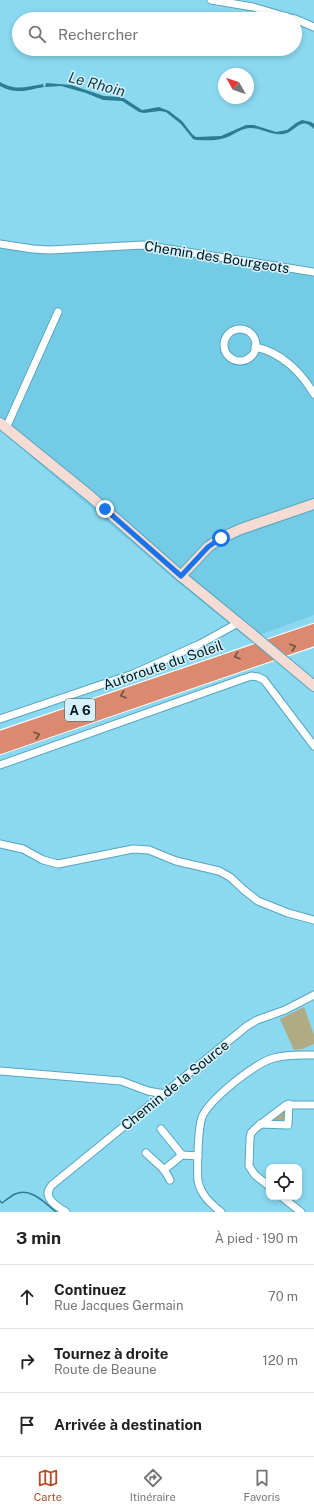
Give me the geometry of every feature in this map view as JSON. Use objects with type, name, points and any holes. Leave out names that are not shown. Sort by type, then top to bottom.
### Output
[{"type":"highway","name":"Autoroute du Soleil","points":[[0,737],[314,630]]},
{"type":"highway","name":"Autoroute du Soleil","points":[[0,748],[314,640]]},
{"type":"main road","points":[[3,425],[90,496],[181,576],[314,686]]},
{"type":"main road","points":[[181,576],[208,547],[221,538],[241,529],[314,504]]},
{"type":"street","points":[[211,0],[253,7],[270,12]]},
{"type":"street","points":[[302,22],[314,26]]},
{"type":"street","name":"Chemin des Bourgeots","points":[[0,244],[33,250],[134,245],[148,246],[314,272]]},
{"type":"street","points":[[3,425],[58,312]]},
{"type":"street","points":[[244,329],[253,336],[256,347],[250,357],[243,360],[236,360],[227,354],[224,343],[227,336],[233,331],[244,329]]},
{"type":"street","points":[[256,347],[279,356],[299,373],[314,394]]},
{"type":"street","points":[[0,719],[133,674],[209,640],[238,624]]},
{"type":"street","points":[[0,765],[251,676],[260,678],[268,686],[314,746]]},
{"type":"street","points":[[0,844],[23,849],[43,860],[58,864],[133,850],[148,850],[176,861],[219,871],[230,877],[258,901],[275,909],[314,920]]},
{"type":"street","name":"Chemin de la Source","points":[[66,1212],[50,1200],[48,1193],[50,1187],[56,1181],[247,1026],[257,1020],[269,1019],[314,995]]},
{"type":"street","points":[[221,1212],[211,1204],[200,1190],[198,1156],[201,1121],[209,1105],[255,1067],[284,1052],[314,1055]]},
{"type":"street","points":[[0,1071],[121,1081],[148,1091],[164,1094]]},
{"type":"street","points":[[260,1124],[288,1125],[289,1104]]},
{"type":"street","points":[[266,1184],[251,1170],[249,1162],[250,1135],[253,1130],[283,1106],[289,1104],[314,1105]]},
{"type":"street","points":[[161,1128],[182,1155]]},
{"type":"street","points":[[146,1153],[154,1162],[165,1169],[170,1180]]},
{"type":"street","points":[[165,1169],[182,1155],[198,1156]]},
{"type":"street","points":[[286,1200],[301,1212]]},
{"type":"shaded area","points":[[0,82],[11,87],[26,87],[43,84],[44,87],[17,91],[0,86]]},
{"type":"shaded area","points":[[46,83],[71,85],[104,96],[122,97],[142,110],[159,107],[169,111],[182,121],[196,137],[221,136],[246,125],[254,125],[276,132],[287,130],[302,120],[314,124],[314,129],[309,125],[302,124],[288,133],[280,134],[259,129],[246,128],[218,140],[196,140],[193,139],[181,124],[166,112],[139,112],[122,101],[103,100],[86,93],[61,86],[45,87]]},
{"type":"shaded area","points":[[137,243],[314,270],[314,615],[248,639],[174,579],[0,430],[0,244],[27,249]]},
{"type":"shaded area","points":[[304,1007],[314,1035],[314,1044],[302,1049],[294,1050],[280,1019]]},
{"type":"shaded area","points":[[285,1108],[285,1120],[270,1120]]},
{"type":"waterway","points":[[0,1201],[2,1203],[15,1194],[21,1192],[27,1193],[37,1197],[56,1212]]},
{"type":"route","points":[[105,509],[181,576],[208,547],[221,538]]},
{"type":"water label","name":"Le Rhoin","points":[[97,84]]}]
